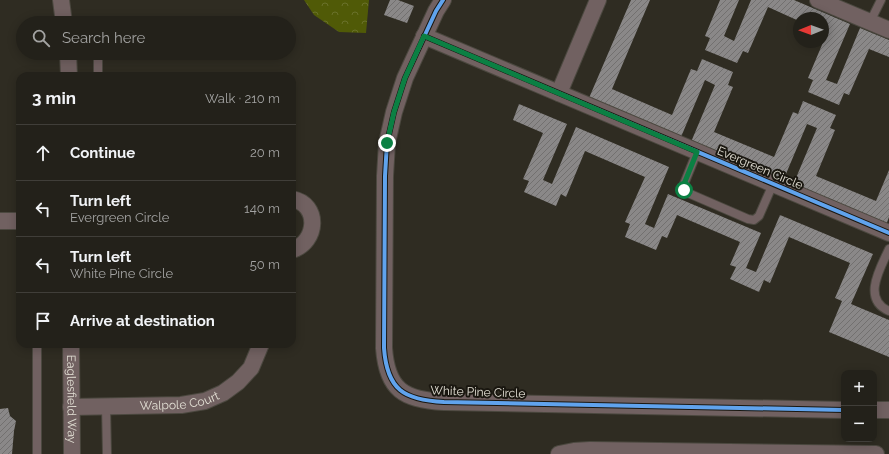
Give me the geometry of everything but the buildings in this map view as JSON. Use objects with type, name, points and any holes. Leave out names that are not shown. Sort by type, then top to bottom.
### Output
[{"type":"street","points":[[61,0],[63,16]]},
{"type":"street","name":"White Pine Circle","points":[[443,0],[436,11],[405,78],[394,112],[387,143],[385,176],[384,348],[388,371],[392,381],[401,392],[414,399],[444,402],[841,410]]},
{"type":"street","points":[[559,93],[598,0]]},
{"type":"street","points":[[818,0],[889,30]]},
{"type":"street","name":"Evergreen Circle","points":[[424,36],[889,233]]},
{"type":"street","points":[[68,60],[69,72]]},
{"type":"street","points":[[296,201],[303,204],[309,210],[313,227],[305,242],[296,249]]},
{"type":"street","points":[[0,221],[16,220]]},
{"type":"street","name":"Eaglesfield Way","points":[[71,348],[72,454]]},
{"type":"street","name":"Walpole Court","points":[[71,407],[181,405],[194,404],[214,398],[238,382],[251,368],[259,348]]},
{"type":"street","points":[[877,410],[889,410]]},
{"type":"street","points":[[559,454],[590,450],[876,454]]},
{"type":"lane","points":[[870,22],[881,0]]},
{"type":"lane","points":[[98,60],[98,72]]},
{"type":"lane","points":[[697,152],[684,184],[684,190],[748,219],[754,220],[759,216],[773,184]]},
{"type":"lane","points":[[889,249],[874,283],[875,297],[884,308],[889,311]]},
{"type":"lane","points":[[37,348],[37,454]]},
{"type":"lane","points":[[106,406],[107,454]]},
{"type":"green space","points":[[304,0],[369,0],[366,33],[339,32],[314,15]]},
{"type":"cycle path","points":[[443,0],[436,11],[405,78],[394,112],[387,143],[385,176],[384,348],[389,374],[400,390],[418,399],[444,402],[841,410]]},
{"type":"cycle path","points":[[424,36],[889,233]]},
{"type":"route","points":[[387,143],[394,112],[405,78],[424,36],[697,152],[684,184],[684,190]]}]
